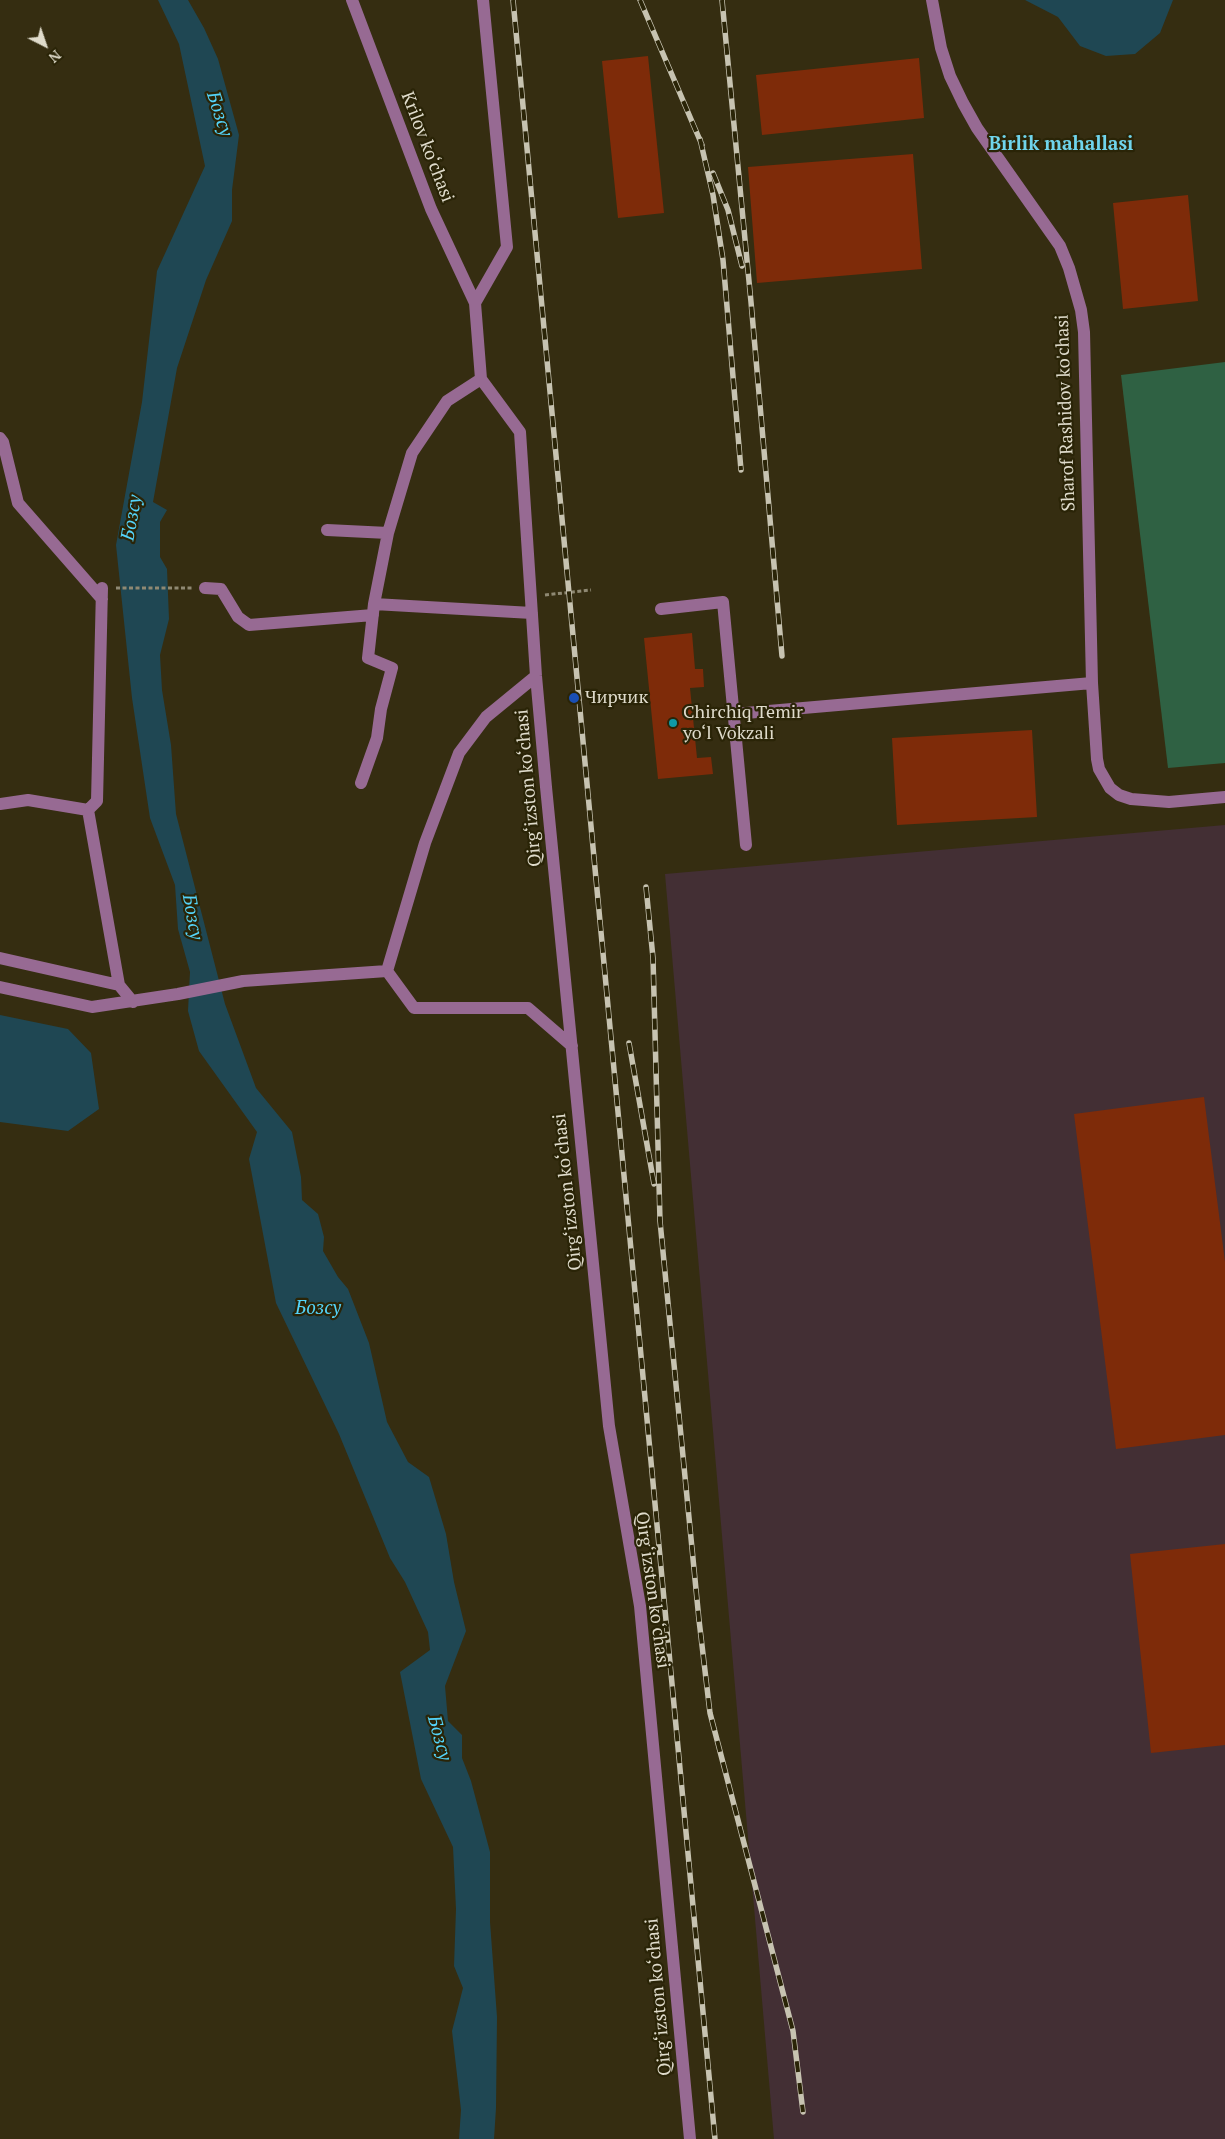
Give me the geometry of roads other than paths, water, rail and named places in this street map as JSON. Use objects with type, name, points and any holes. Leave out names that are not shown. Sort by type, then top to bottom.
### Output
[{"type":"street","name":"Krilov ko‘chasi","points":[[352,0],[431,209],[475,303]]},
{"type":"street","points":[[360,783],[377,738],[381,709],[392,668],[368,658],[373,609],[388,533],[412,453],[447,401],[481,379],[475,303],[507,247],[483,0]]},
{"type":"street","name":"Sharof Rashidov ko'chasi","points":[[932,0],[941,48],[950,76],[963,103],[977,128],[1060,246],[1069,268],[1079,304],[1084,332],[1092,683],[1097,758],[1104,779],[1110,788],[1119,795],[1145,802],[1225,797]]},
{"type":"street","name":"Qirg‘izston ko‘chasi","points":[[481,379],[520,432],[536,676],[609,1426],[640,1606],[690,2139]]},
{"type":"street","points":[[0,438],[3,442],[18,503],[102,594],[97,801],[88,810]]},
{"type":"street","points":[[327,530],[388,533]]},
{"type":"street","points":[[205,588],[221,589],[238,617],[249,625],[373,609],[532,613]]},
{"type":"street","points":[[661,609],[723,602],[746,845]]},
{"type":"street","name":"Qirg‘izston ko‘chasi","points":[[387,972],[425,843],[459,753],[486,717],[536,676]]},
{"type":"street","points":[[734,714],[1092,683]]},
{"type":"street","points":[[0,804],[28,800],[88,810]]},
{"type":"street","points":[[88,810],[120,985],[133,1002]]},
{"type":"street","points":[[0,958],[120,985]]},
{"type":"street","points":[[0,987],[92,1007],[133,1002],[242,981],[387,972],[414,1008],[528,1008],[572,1046]]},
{"type":"water","name":"Бозсу","points":[[158,0],[188,0],[204,28],[218,59],[239,135],[232,190],[232,221],[206,280],[177,368],[153,502],[167,510],[160,522],[160,557],[167,569],[169,619],[160,655],[162,690],[171,745],[176,814],[225,1004],[256,1088],[292,1132],[301,1177],[302,1200],[318,1214],[324,1237],[323,1251],[338,1277],[348,1289],[369,1343],[387,1422],[408,1462],[429,1477],[446,1534],[454,1582],[466,1631],[445,1686],[448,1721],[462,1735],[462,1758],[471,1781],[490,1852],[490,1922],[497,2017],[494,2139],[459,2139],[461,2110],[452,2031],[463,1988],[454,1966],[456,1909],[453,1847],[421,1779],[400,1672],[430,1650],[428,1632],[405,1582],[390,1558],[339,1434],[276,1303],[249,1159],[257,1132],[199,1051],[188,1011],[190,972],[178,929],[175,885],[150,818],[132,698],[116,545],[142,402],[157,271],[205,166],[179,44]]},
{"type":"water","points":[[1025,0],[1173,0],[1160,33],[1135,54],[1106,56],[1080,46],[1058,17]]},
{"type":"water","points":[[0,1015],[68,1029],[91,1053],[99,1109],[68,1131],[0,1122]]},
{"type":"railway","points":[[513,0],[715,2139]]},
{"type":"railway","points":[[640,0],[702,145]]},
{"type":"railway","points":[[722,0],[782,656]]},
{"type":"railway","points":[[700,139],[713,195],[723,260],[741,470]]},
{"type":"railway","points":[[713,173],[728,210],[742,266]]},
{"type":"railway","points":[[646,887],[653,958],[660,1221],[699,1620],[710,1713],[793,2031],[803,2112]]},
{"type":"railway","points":[[629,1043],[654,1184]]},
{"type":"place","name":"Чирчик","points":[[574,698]]},
{"type":"place","name":"Chirchiq Temir yo‘l Vokzali","points":[[673,723]]},
{"type":"district","name":"Birlik mahallasi","points":[[1061,145]]}]
